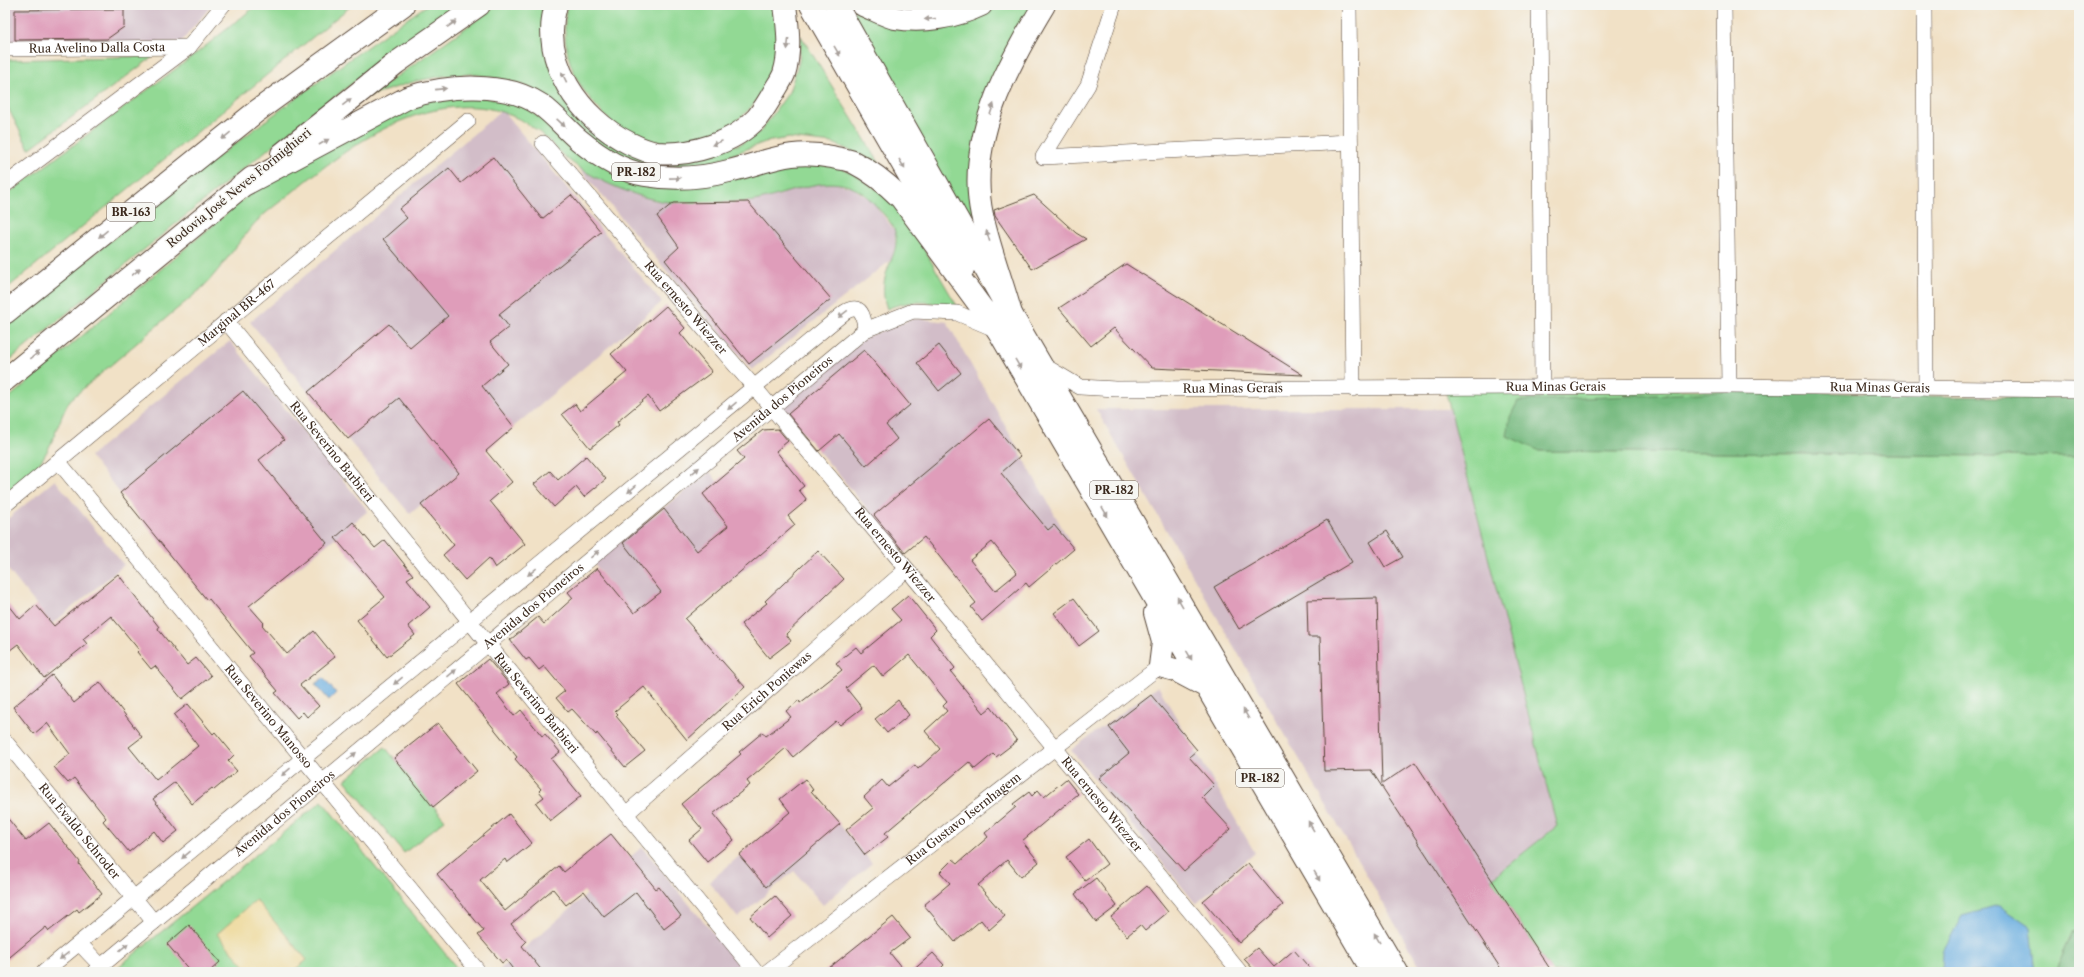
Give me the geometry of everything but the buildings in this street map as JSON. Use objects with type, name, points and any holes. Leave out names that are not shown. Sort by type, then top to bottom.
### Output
[{"type":"main road","points":[[257,112],[301,68],[377,5]]},
{"type":"main road","name":"BR-163","points":[[5,313],[257,112],[403,5]]},
{"type":"main road","name":"Rodovia José Neves Formighieri","points":[[5,380],[240,187],[396,63],[479,5]]},
{"type":"main road","points":[[556,5],[553,16],[552,37],[556,56],[562,73],[579,104],[599,125],[618,138],[656,153],[699,150],[742,131],[757,118],[784,74],[789,35],[785,5]]},
{"type":"main road","points":[[811,5],[1005,322]]},
{"type":"main road","name":"PR-182","points":[[836,5],[1005,322],[1148,585],[1373,972]]},
{"type":"main road","points":[[863,5],[894,18],[917,20],[942,18],[981,5]]},
{"type":"main road","points":[[1005,322],[982,215],[979,193],[980,170],[987,123],[996,98],[1005,76],[1044,5]]},
{"type":"main road","name":"PR-182","points":[[240,187],[407,98],[428,91],[459,88],[495,90],[522,95],[542,105],[586,145],[612,163],[642,175],[661,178],[708,175],[794,154],[810,153],[852,162],[886,184],[901,198],[1040,363],[1397,972]]},
{"type":"main road","points":[[1148,585],[1163,642],[1160,666],[1175,670],[1207,687]]},
{"type":"street","points":[[5,185],[189,47],[223,5]]},
{"type":"street","points":[[1114,5],[1088,85],[1043,157],[1350,142]]},
{"type":"street","points":[[1349,5],[1353,389]]},
{"type":"street","points":[[1538,5],[1542,386]]},
{"type":"street","points":[[1724,5],[1729,386]]},
{"type":"street","points":[[1924,5],[1926,388]]},
{"type":"street","name":"Rua Avelino Dalla Costa","points":[[5,49],[189,47]]},
{"type":"street","name":"Marginal BR-467","points":[[5,505],[226,320],[468,121]]},
{"type":"street","name":"Rua ernesto Wiezzer","points":[[543,144],[771,407],[1240,972]]},
{"type":"street","points":[[44,972],[80,944],[303,758],[472,622],[851,308],[857,309],[862,314],[865,330]]},
{"type":"street","name":"Avenida dos Pioneiros","points":[[97,969],[565,578],[865,330],[913,311],[957,313],[1005,322]]},
{"type":"street","name":"Rua Severino Barbieri","points":[[226,320],[626,814],[756,972]]},
{"type":"street","name":"Rua Minas Gerais","points":[[1040,363],[1080,387],[1116,389],[1729,386],[2079,390]]},
{"type":"street","name":"Rua Severino Manosso","points":[[58,461],[479,972]]},
{"type":"street","points":[[646,478],[662,498]]},
{"type":"street","points":[[548,559],[565,578]]},
{"type":"street","name":"Rua Erich Poniewas","points":[[626,814],[907,569]]},
{"type":"street","name":"Rua Gustavo Isernhagem","points":[[767,972],[1160,666]]},
{"type":"street","name":"Rua Evaldo Schroder","points":[[5,741],[154,922]]},
{"type":"street","points":[[80,944],[97,969]]},
{"type":"shaded area","points":[[212,5],[181,42],[5,46],[5,7]]},
{"type":"shaded area","points":[[502,110],[662,302],[410,514],[250,322]]},
{"type":"shaded area","points":[[575,164],[607,183],[634,194],[657,201],[748,202],[780,195],[810,184],[834,183],[853,188],[871,200],[895,231],[895,247],[891,260],[752,370]]},
{"type":"shaded area","points":[[915,318],[947,322],[1074,549],[1029,587],[962,505],[905,553],[782,408],[866,337]]},
{"type":"shaded area","points":[[230,341],[368,511],[287,577],[266,552],[207,600],[90,456]]},
{"type":"shaded area","points":[[1096,409],[1451,409],[1557,826],[1552,972],[1423,972]]},
{"type":"shaded area","points":[[710,472],[769,549],[685,619],[745,687],[687,740],[627,665],[653,639],[593,562]]},
{"type":"shaded area","points":[[55,480],[124,565],[52,624],[5,566],[5,521]]},
{"type":"shaded area","points":[[1158,686],[1255,853],[1196,904],[1071,750]]},
{"type":"shaded area","points":[[813,793],[872,863],[823,905],[794,871],[738,918],[709,882]]},
{"type":"shaded area","points":[[642,847],[745,972],[503,972],[500,969]]},
{"type":"green space","points":[[257,5],[352,5],[5,290],[5,196],[193,56]]},
{"type":"green space","points":[[427,5],[458,5],[342,91],[228,181],[5,364],[5,327],[212,161],[265,121]]},
{"type":"green space","points":[[498,5],[546,5],[560,93],[581,122],[600,137],[624,150],[739,145],[761,131],[789,92],[799,62],[801,36],[888,177],[860,155],[833,143],[789,138],[765,142],[716,161],[692,166],[653,166],[623,157],[594,143],[523,85],[501,79],[472,74],[443,76],[416,81],[369,96]]},
{"type":"green space","points":[[567,5],[775,5],[780,32],[776,60],[767,86],[751,107],[731,124],[708,136],[683,142],[655,141],[628,133],[617,127],[604,115],[584,90],[577,79],[568,56],[565,31]]},
{"type":"green space","points":[[838,5],[857,5],[875,14],[985,5],[1042,5],[981,142],[1007,303]]},
{"type":"green space","points":[[154,56],[29,149],[5,102],[5,60]]},
{"type":"green space","points":[[465,94],[521,104],[624,180],[776,165],[835,165],[858,176],[889,198],[906,218],[957,306],[913,302],[887,309],[884,296],[884,285],[895,250],[895,232],[890,222],[876,206],[861,192],[846,185],[830,183],[814,185],[764,199],[738,203],[685,204],[655,200],[616,187],[591,175],[567,159],[541,133],[511,115],[486,108],[459,107],[433,111],[408,118],[383,129],[360,143],[315,174],[264,215],[254,224],[204,286],[70,400],[51,444],[39,463],[26,478],[5,494],[5,401],[270,177],[414,101]]},
{"type":"green space","points":[[1445,389],[1761,390],[1540,451],[2079,457],[2079,932],[2073,932],[2055,972],[1552,972],[1491,879],[1557,826]]},
{"type":"green space","points":[[1761,390],[1929,396],[2079,398],[2079,457],[1540,451],[1507,436],[1510,417],[1518,401]]},
{"type":"green space","points":[[385,747],[445,820],[404,853],[345,780]]},
{"type":"green space","points":[[322,801],[460,972],[112,972]]},
{"type":"green space","points":[[2073,932],[2079,932],[2079,972],[2055,972]]},
{"type":"sand","points":[[256,900],[307,960],[292,972],[250,972],[217,934]]},
{"type":"water","points":[[323,678],[336,693],[329,700],[315,684]]},
{"type":"water","points":[[1999,906],[2030,927],[2035,972],[1942,972],[1943,951],[1962,916]]}]
